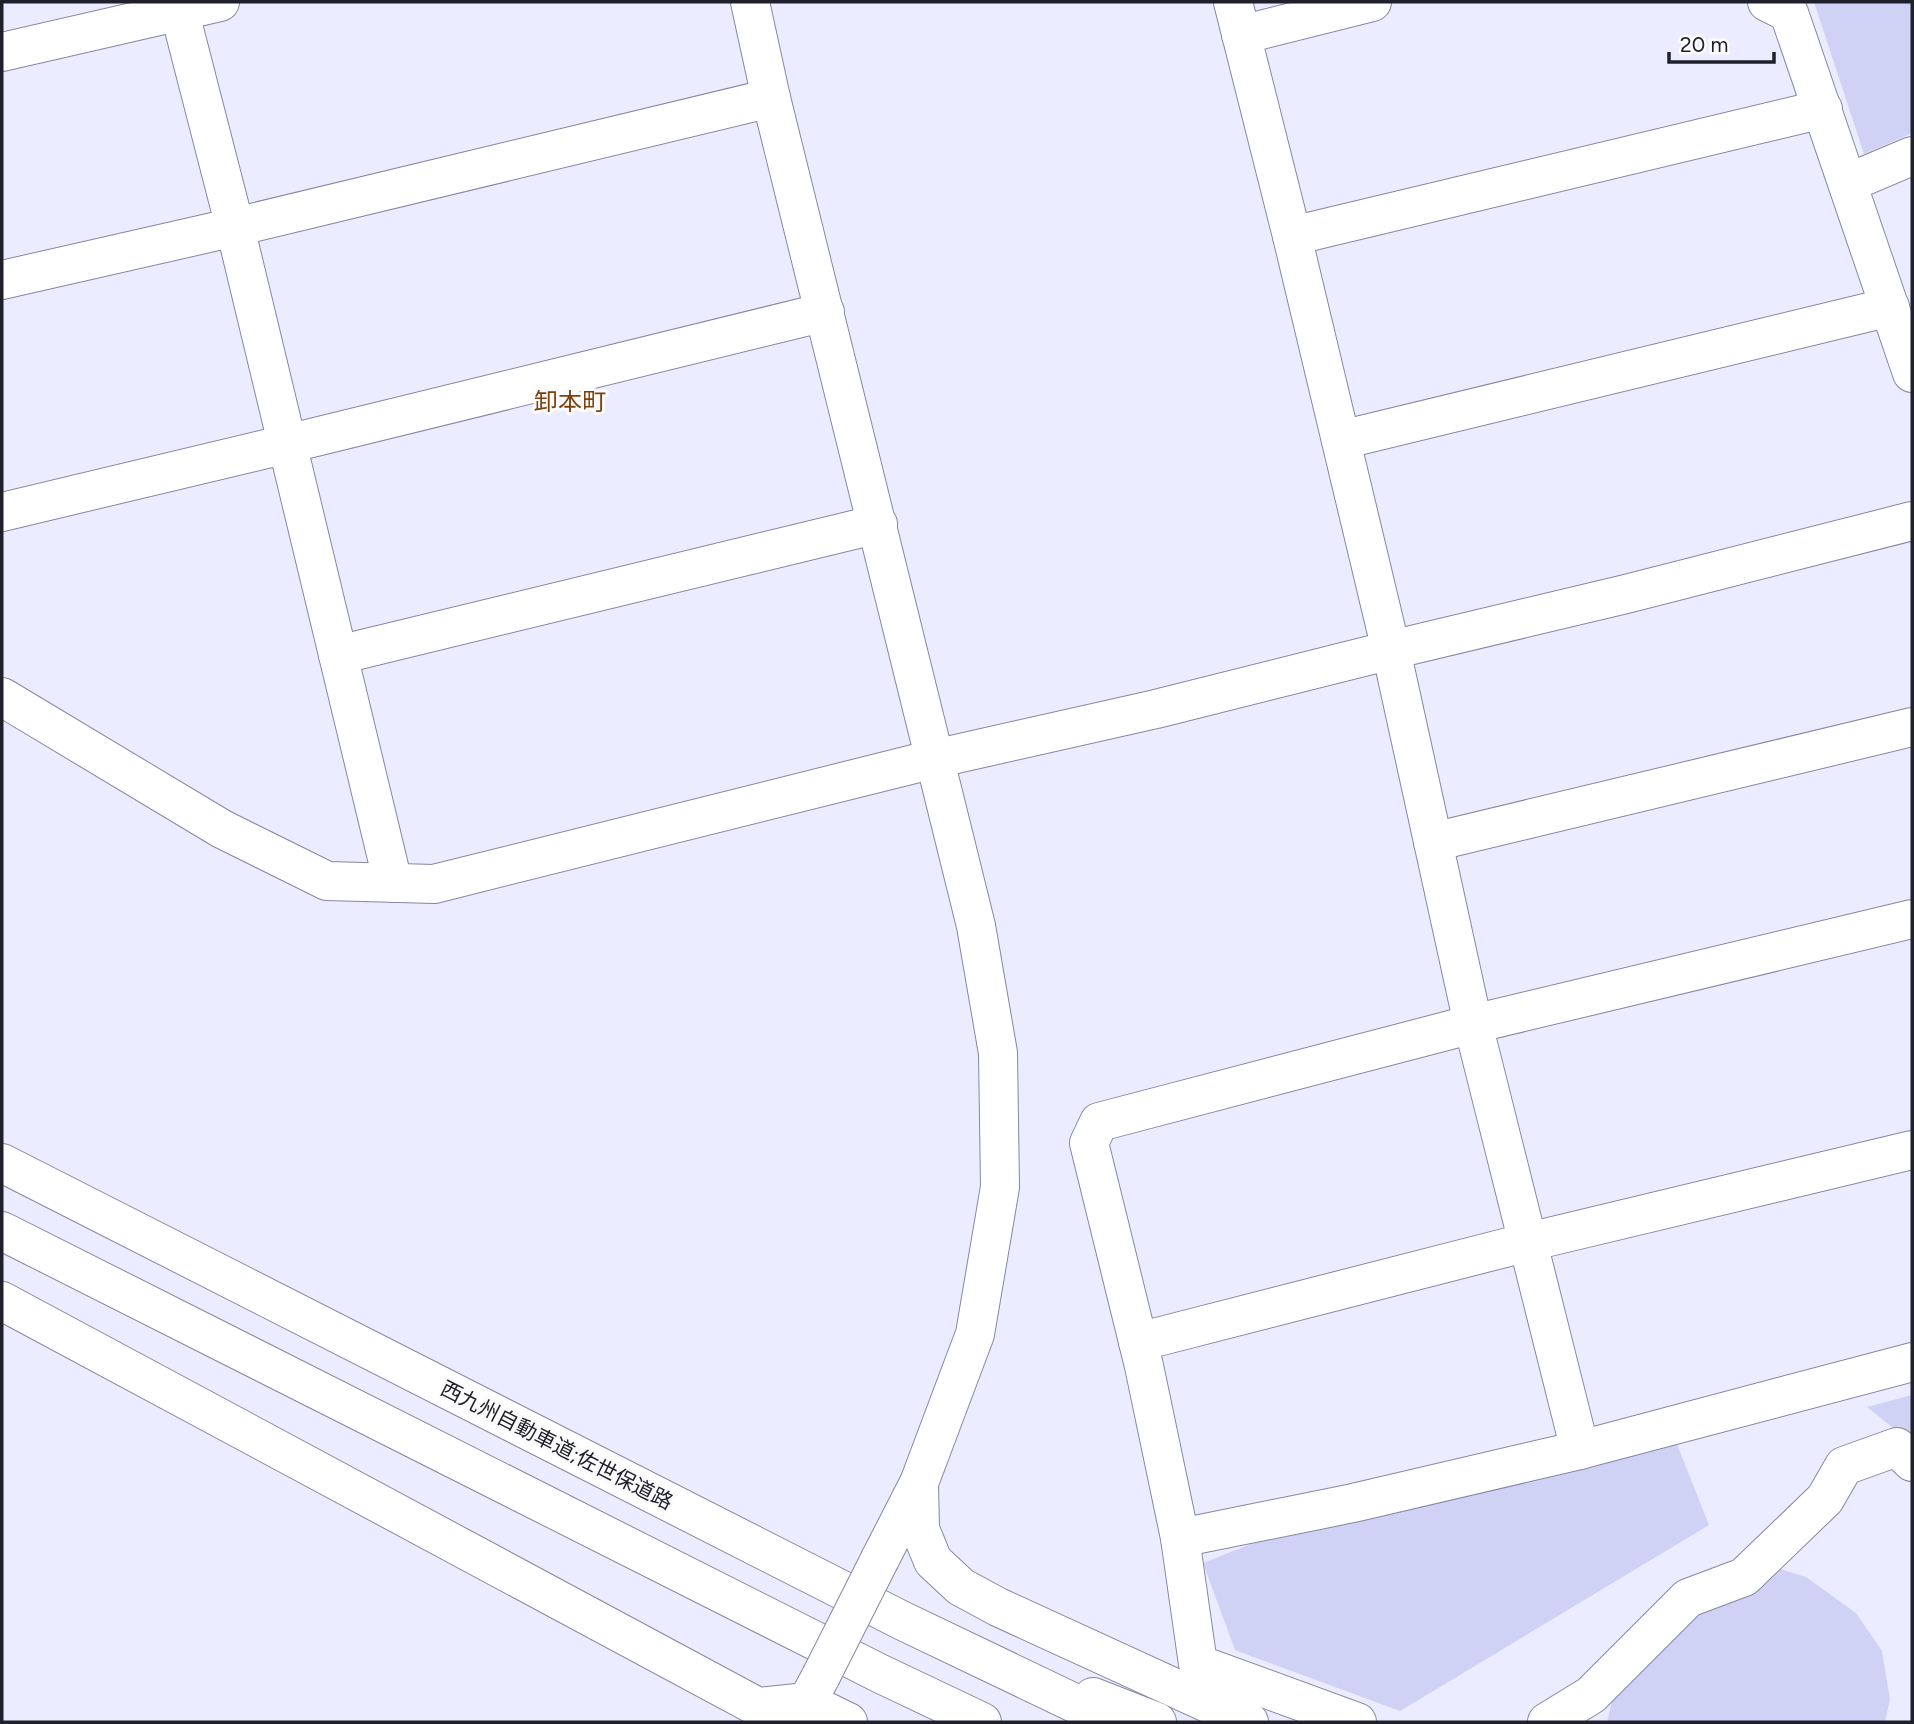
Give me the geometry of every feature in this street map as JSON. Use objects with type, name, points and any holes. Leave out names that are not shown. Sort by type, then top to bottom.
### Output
[{"type":"main road","points":[[2,52],[178,7],[219,2]]},
{"type":"main road","points":[[750,2],[771,98],[976,926],[998,1053],[1000,1187],[975,1334],[919,1483],[808,1700]]},
{"type":"main road","points":[[1371,2],[1237,18],[1293,236],[1391,650],[1474,1024],[1580,1450]]},
{"type":"main road","points":[[1767,2],[1789,13],[1911,368]]},
{"type":"main road","points":[[178,7],[393,883]]},
{"type":"main road","points":[[2,280],[771,98]]},
{"type":"main road","points":[[1293,236],[1823,109]]},
{"type":"main road","points":[[1848,183],[1912,156]]},
{"type":"main road","points":[[1341,440],[1890,307]]},
{"type":"main road","points":[[2,512],[825,312]]},
{"type":"main road","points":[[2,698],[222,830],[327,881],[434,884],[934,760],[1156,709],[1626,594],[1912,521]]},
{"type":"main road","points":[[338,654],[878,524]]},
{"type":"main road","points":[[1433,842],[1912,727]]},
{"type":"main road","points":[[1357,1722],[1198,1664],[1180,1538],[1138,1342],[1089,1143],[1099,1122],[1474,1024],[1912,919]]},
{"type":"main road","points":[[1138,1342],[1528,1242],[1912,1150]]},
{"type":"main road","name":"西九州自動車道;佐世保道路","points":[[2,1163],[903,1621],[1114,1722]]},
{"type":"main road","points":[[2,1231],[982,1722]]},
{"type":"main road","points":[[2,1301],[758,1707],[808,1700],[848,1722]]},
{"type":"main road","points":[[1180,1538],[1353,1503],[1580,1450],[1912,1362]]},
{"type":"main road","points":[[1546,1722],[1591,1695],[1688,1598],[1744,1577],[1825,1499],[1844,1465],[1897,1447],[1912,1462]]},
{"type":"main road","points":[[919,1483],[920,1529],[933,1561],[961,1587],[998,1607],[1250,1722]]},
{"type":"main road","points":[[903,1621],[1157,1722]]},
{"type":"shaded area","points":[[1814,2],[1912,2],[1912,133],[1864,154]]},
{"type":"shaded area","points":[[1912,1395],[1912,1443],[1867,1407]]},
{"type":"shaded area","points":[[1676,1442],[1709,1525],[1400,1711],[1235,1650],[1203,1563],[1261,1540]]},
{"type":"shaded area","points":[[1755,1561],[1806,1577],[1856,1613],[1882,1651],[1890,1699],[1885,1722],[1607,1722],[1613,1697],[1691,1587],[1712,1568]]},
{"type":"district","name":"卸本町","points":[[570,401]]}]
